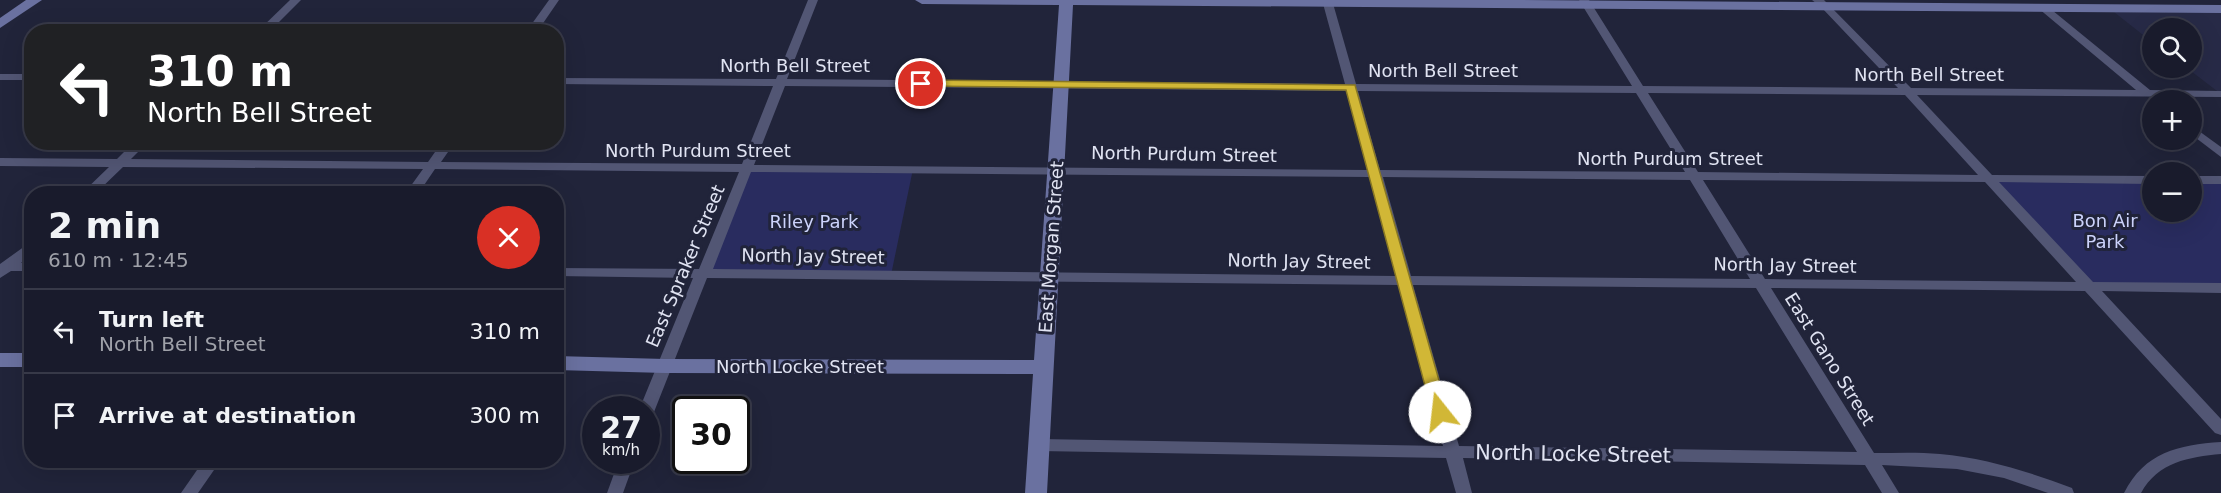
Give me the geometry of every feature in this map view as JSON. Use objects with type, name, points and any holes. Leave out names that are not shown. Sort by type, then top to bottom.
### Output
[{"type":"main road","points":[[0,24],[35,0]]},
{"type":"main road","points":[[922,0],[1821,3],[2221,9]]},
{"type":"main road","name":"East Morgan Street","points":[[1036,493],[1066,1]]},
{"type":"main road","points":[[0,360],[24,360]]},
{"type":"main road","name":"North Locke Street","points":[[564,363],[1044,368]]},
{"type":"street","points":[[270,24],[296,0]]},
{"type":"street","points":[[537,24],[554,0]]},
{"type":"street","name":"East Spraker Street","points":[[653,396],[697,283],[705,273],[813,0]]},
{"type":"street","points":[[1327,1],[1464,493]]},
{"type":"street","name":"East Gano Street","points":[[1585,2],[1892,493]]},
{"type":"street","points":[[1821,3],[2221,429]]},
{"type":"street","points":[[2043,8],[2143,90]]},
{"type":"street","points":[[0,76],[24,77]]},
{"type":"street","name":"North Bell Street","points":[[564,81],[1641,89],[2142,97]]},
{"type":"street","name":"North Bell Street","points":[[2202,95],[2221,94]]},
{"type":"street","points":[[2202,138],[2221,153]]},
{"type":"street","points":[[96,186],[134,150]]},
{"type":"street","points":[[417,186],[443,150]]},
{"type":"street","name":"North Purdum Street","points":[[0,162],[2142,180]]},
{"type":"street","points":[[2202,180],[2221,180]]},
{"type":"street","points":[[3,269],[24,252]]},
{"type":"street","points":[[3,269],[24,268]]},
{"type":"street","name":"North Jay Street","points":[[564,272],[2221,288]]},
{"type":"street","name":"North Locke Street","points":[[1039,445],[1940,460],[1986,466],[2037,481],[2066,493]]},
{"type":"street","points":[[2132,493],[2154,463],[2177,453],[2221,448]]},
{"type":"street","points":[[189,493],[207,468]]},
{"type":"street","points":[[615,493],[622,474]]},
{"type":"shaded area","points":[[2114,12],[2221,13],[2221,94],[2200,78],[2202,78],[2202,18],[2142,18],[2142,34]]},
{"type":"green space","name":"Riley Park","points":[[747,168],[913,169],[891,275],[705,273]]},
{"type":"green space","name":"Bon Air Park","points":[[1986,178],[2142,180],[2142,222],[2202,222],[2202,180],[2221,180],[2221,288],[2086,286]]},
{"type":"route","points":[[921,84],[1351,87],[1440,412]]}]
